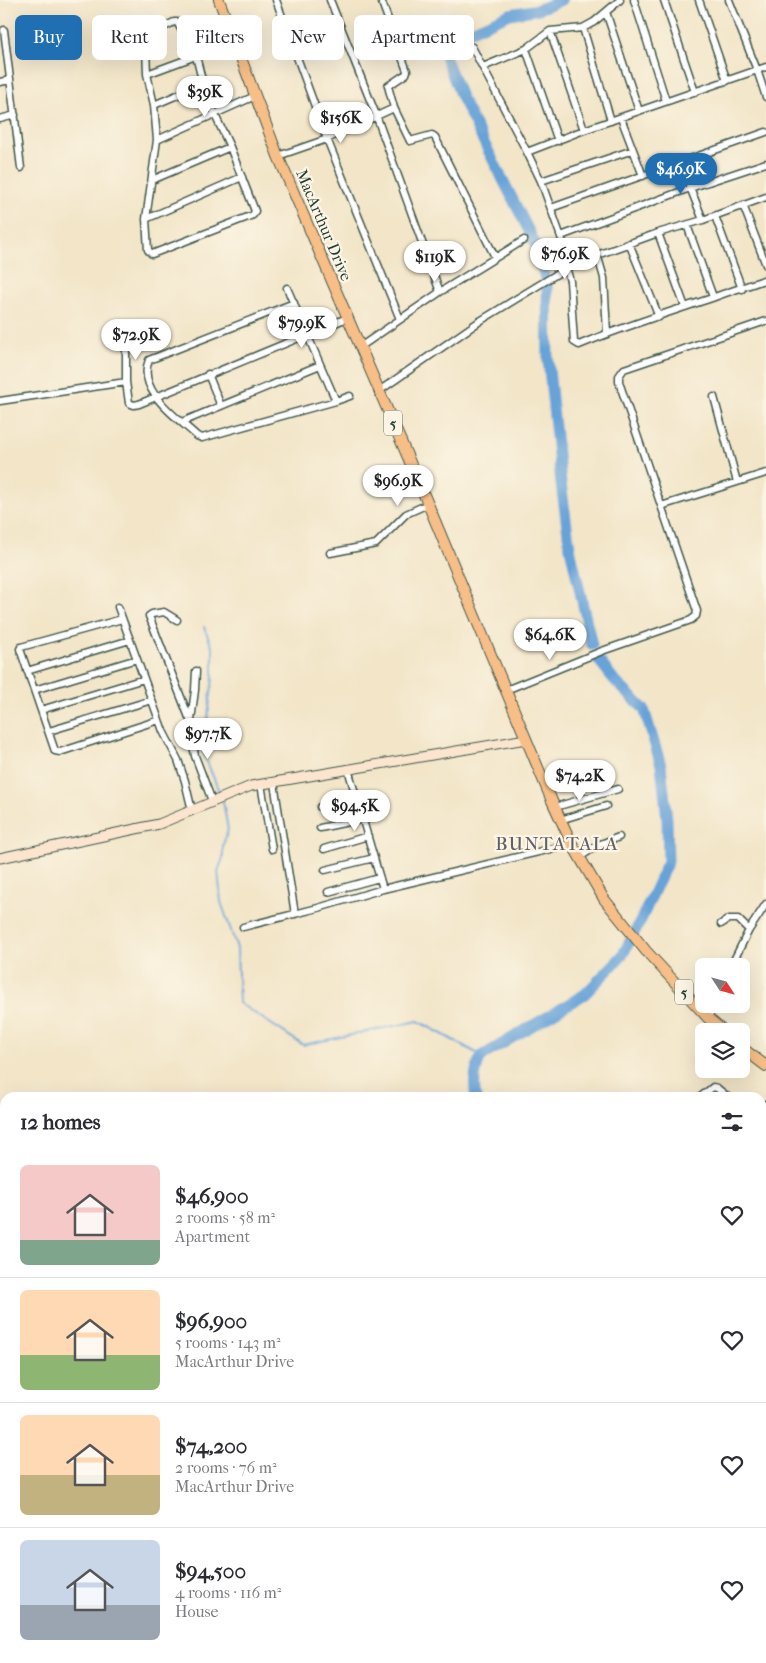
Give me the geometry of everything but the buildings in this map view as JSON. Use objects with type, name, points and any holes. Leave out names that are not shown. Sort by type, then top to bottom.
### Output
[{"type":"main road","name":"MacArthur Drive","points":[[219,0],[278,156],[428,504],[560,820],[572,844]]},
{"type":"main road","name":"5","points":[[572,844],[604,899],[625,927],[714,1023]]},
{"type":"main road","points":[[750,1054],[766,1066]]},
{"type":"street","points":[[276,0],[327,139],[400,319]]},
{"type":"street","points":[[330,0],[376,115],[440,292]]},
{"type":"street","points":[[381,0],[407,71],[406,74],[388,86],[394,108],[411,142],[432,135],[435,137],[495,257]]},
{"type":"street","points":[[483,67],[526,49],[550,31],[583,28],[620,0]]},
{"type":"street","points":[[634,0],[666,102]]},
{"type":"street","points":[[664,0],[695,92]]},
{"type":"street","points":[[699,0],[727,81]]},
{"type":"street","points":[[729,0],[766,97]]},
{"type":"street","points":[[606,12],[639,111]]},
{"type":"street","points":[[177,22],[166,26],[146,47],[147,74],[154,105],[157,140],[146,219],[148,250],[152,254],[253,215],[256,210],[215,115],[203,84],[197,60]]},
{"type":"street","points":[[583,28],[611,121]]},
{"type":"street","points":[[4,30],[3,48],[10,80],[21,168]]},
{"type":"street","points":[[550,31],[584,130]]},
{"type":"street","points":[[526,49],[558,141]]},
{"type":"street","points":[[474,51],[541,181],[561,236],[570,281],[574,342],[579,345],[607,333],[742,289],[766,279]]},
{"type":"street","points":[[147,74],[185,60]]},
{"type":"street","points":[[527,152],[584,130],[766,67]]},
{"type":"street","points":[[0,82],[10,80]]},
{"type":"street","points":[[154,105],[203,84]]},
{"type":"street","points":[[157,140],[255,96]]},
{"type":"street","points":[[278,156],[327,139],[394,108]]},
{"type":"street","points":[[0,119],[15,115]]},
{"type":"street","points":[[621,118],[644,176]]},
{"type":"street","points":[[551,208],[766,132]]},
{"type":"street","points":[[152,180],[230,147]]},
{"type":"street","points":[[541,181],[633,150]]},
{"type":"street","points":[[680,162],[703,220]]},
{"type":"street","points":[[561,236],[690,188],[766,163]]},
{"type":"street","points":[[146,219],[242,177]]},
{"type":"street","points":[[379,391],[480,321],[568,266],[597,254],[715,216],[766,197]]},
{"type":"street","points":[[743,206],[766,265]]},
{"type":"street","points":[[715,216],[742,289]]},
{"type":"street","points":[[687,225],[713,297]]},
{"type":"street","points":[[658,233],[685,307]]},
{"type":"street","points":[[360,348],[440,292],[524,240]]},
{"type":"street","points":[[629,243],[659,317]]},
{"type":"street","points":[[597,254],[604,278],[607,333]]},
{"type":"street","points":[[287,288],[336,401]]},
{"type":"street","points":[[294,303],[152,358],[148,363],[148,381],[154,396],[197,436],[202,438],[350,396]]},
{"type":"street","points":[[126,340],[126,382],[129,403],[139,404],[154,396],[347,318]]},
{"type":"street","points":[[506,690],[602,651],[691,620],[696,616],[697,611],[634,421],[619,382],[619,376],[624,369],[766,321]]},
{"type":"street","points":[[182,422],[320,364]]},
{"type":"street","points":[[208,374],[220,406]]},
{"type":"street","points":[[0,401],[126,382]]},
{"type":"street","points":[[714,397],[737,482]]},
{"type":"street","points":[[661,506],[766,473]]},
{"type":"street","points":[[330,553],[376,544],[406,514],[428,504]]},
{"type":"street","points":[[118,607],[159,720],[185,780],[192,811]]},
{"type":"street","points":[[177,620],[164,612],[149,616],[190,720],[195,756],[214,800]]},
{"type":"street","points":[[122,619],[21,647],[20,652],[55,751],[60,752],[159,720]]},
{"type":"street","points":[[27,671],[130,640]]},
{"type":"street","points":[[34,690],[137,659]]},
{"type":"street","points":[[190,720],[196,690],[196,671]]},
{"type":"street","points":[[42,710],[144,679]]},
{"type":"street","points":[[49,731],[152,700]]},
{"type":"street","points":[[0,858],[159,824],[231,793],[261,784],[526,740]]},
{"type":"street","points":[[348,769],[383,889]]},
{"type":"street","points":[[274,782],[295,914]]},
{"type":"street","points":[[261,784],[272,849]]},
{"type":"street","points":[[555,807],[618,789]]},
{"type":"street","points":[[320,807],[356,795]]},
{"type":"street","points":[[560,820],[606,806]]},
{"type":"street","points":[[320,828],[363,819]]},
{"type":"street","points":[[324,849],[368,836]]},
{"type":"street","points":[[580,857],[598,845],[619,837]]},
{"type":"street","points":[[243,927],[383,889],[572,844]]},
{"type":"street","points":[[325,870],[374,858]]},
{"type":"street","points":[[328,892],[379,878]]},
{"type":"street","points":[[735,958],[749,930],[766,904]]},
{"type":"street","points":[[721,924],[729,919],[738,919],[749,930]]},
{"type":"street","points":[[708,1018],[710,1013]]},
{"type":"street","points":[[708,1092],[717,1088],[722,1092]]},
{"type":"waterway","points":[[544,275],[536,245],[461,97],[445,56],[450,44],[460,36],[510,14],[539,9],[562,0]]},
{"type":"waterway","points":[[547,285],[548,360],[561,483],[570,548],[592,645]]},
{"type":"waterway","points":[[204,627],[213,649],[213,678],[203,752],[221,796]]},
{"type":"waterway","points":[[475,1092],[475,1076],[482,1056],[585,994],[622,956],[668,861],[667,819],[661,765],[644,709],[616,682],[597,658]]},
{"type":"waterway","points":[[223,801],[228,830],[223,845],[223,858],[218,871],[221,902],[237,948],[239,1003],[303,1045],[418,1021],[482,1056]]},
{"type":"district","name":"BUNTATALA","points":[[557,844]]}]
